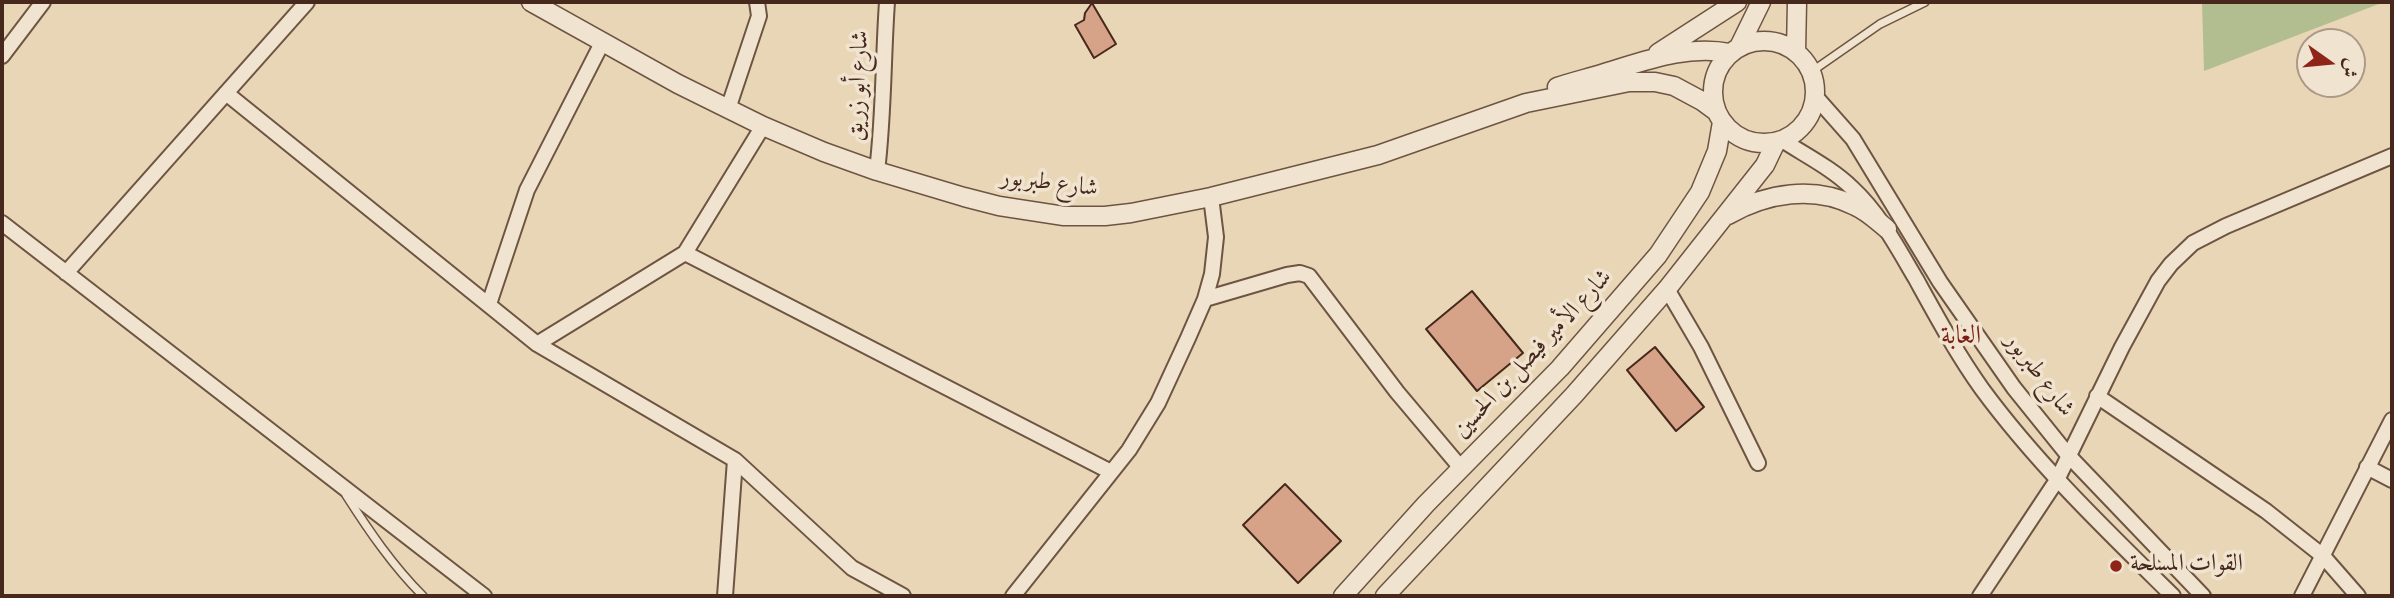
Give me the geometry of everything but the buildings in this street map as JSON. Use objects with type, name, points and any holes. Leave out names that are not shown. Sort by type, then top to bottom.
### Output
[{"type":"street","points":[[2,56],[43,2]]},
{"type":"street","points":[[66,273],[307,2]]},
{"type":"street","name":"شارع طبربور","points":[[531,2],[728,109],[877,172],[999,206],[1064,216],[1131,214],[1211,197],[1378,155],[1526,103],[1622,83],[1643,81],[1684,90],[1720,117]]},
{"type":"street","name":"شارع طبربور","points":[[552,2],[587,32]]},
{"type":"street","points":[[728,109],[759,16],[757,2]]},
{"type":"street","name":"شارع أبو زريق","points":[[877,172],[884,103],[887,2]]},
{"type":"street","points":[[1649,58],[1737,2]]},
{"type":"street","points":[[1734,50],[1748,43],[1768,41],[1787,46],[1796,52],[1811,72],[1815,96],[1810,114],[1791,136],[1766,143],[1746,140],[1729,130],[1720,117],[1713,91],[1714,81],[1723,61],[1734,50],[1761,2]]},
{"type":"street","points":[[1796,52],[1797,2]]},
{"type":"street","points":[[489,304],[527,190],[603,41]]},
{"type":"street","name":"شارع طبربور","points":[[1526,103],[1552,89],[1649,58],[1698,51],[1734,50]]},
{"type":"street","points":[[226,93],[537,344],[734,460],[852,568],[904,596]]},
{"type":"street","name":"شارع طبربور","points":[[1815,96],[1853,139],[1954,302],[2014,388],[2068,455],[2203,596]]},
{"type":"street","name":"شارع الأمير فيصل بن الحسين","points":[[1343,596],[1461,468],[1560,368],[1658,255],[1700,192],[1717,152],[1720,117]]},
{"type":"street","points":[[537,344],[685,253],[763,125]]},
{"type":"street","points":[[1385,596],[1532,442],[1667,289],[1765,165],[1779,141]]},
{"type":"street","name":"شارع طبربور","points":[[1779,141],[1850,185],[1887,229],[1948,339],[2025,444],[2057,480],[2173,596]]},
{"type":"street","points":[[1980,596],[2057,480],[2138,314],[2158,281],[2193,243],[2225,226],[2392,156]]},
{"type":"street","points":[[1722,218],[1743,206],[1808,193],[1838,199],[1858,207],[1887,229]]},
{"type":"street","points":[[1013,596],[1129,450],[1158,403],[1205,299],[1215,255],[1216,237],[1211,197]]},
{"type":"street","points":[[2,223],[484,596]]},
{"type":"street","points":[[685,253],[1111,472]]},
{"type":"street","points":[[1205,299],[1287,275],[1300,273],[1309,276],[1397,392],[1461,468]]},
{"type":"street","points":[[1667,289],[1700,347],[1758,463]]},
{"type":"street","points":[[2097,397],[2266,511],[2323,556],[2358,596]]},
{"type":"street","points":[[2302,596],[2392,420]]},
{"type":"street","points":[[725,596],[734,460]]},
{"type":"street","points":[[2367,467],[2392,480]]},
{"type":"street","points":[[1392,543],[1410,571]]},
{"type":"lane","points":[[1811,72],[1881,24],[1925,2]]},
{"type":"lane","points":[[340,485],[375,539],[405,578],[423,596]]},
{"type":"green space","points":[[2202,2],[2384,2],[2316,28],[2296,28],[2296,36],[2204,71]]},
{"type":"place","name":"القوات المسلحة","points":[[2116,566]]},
{"type":"district","name":"الغابة","points":[[1961,338]]}]
